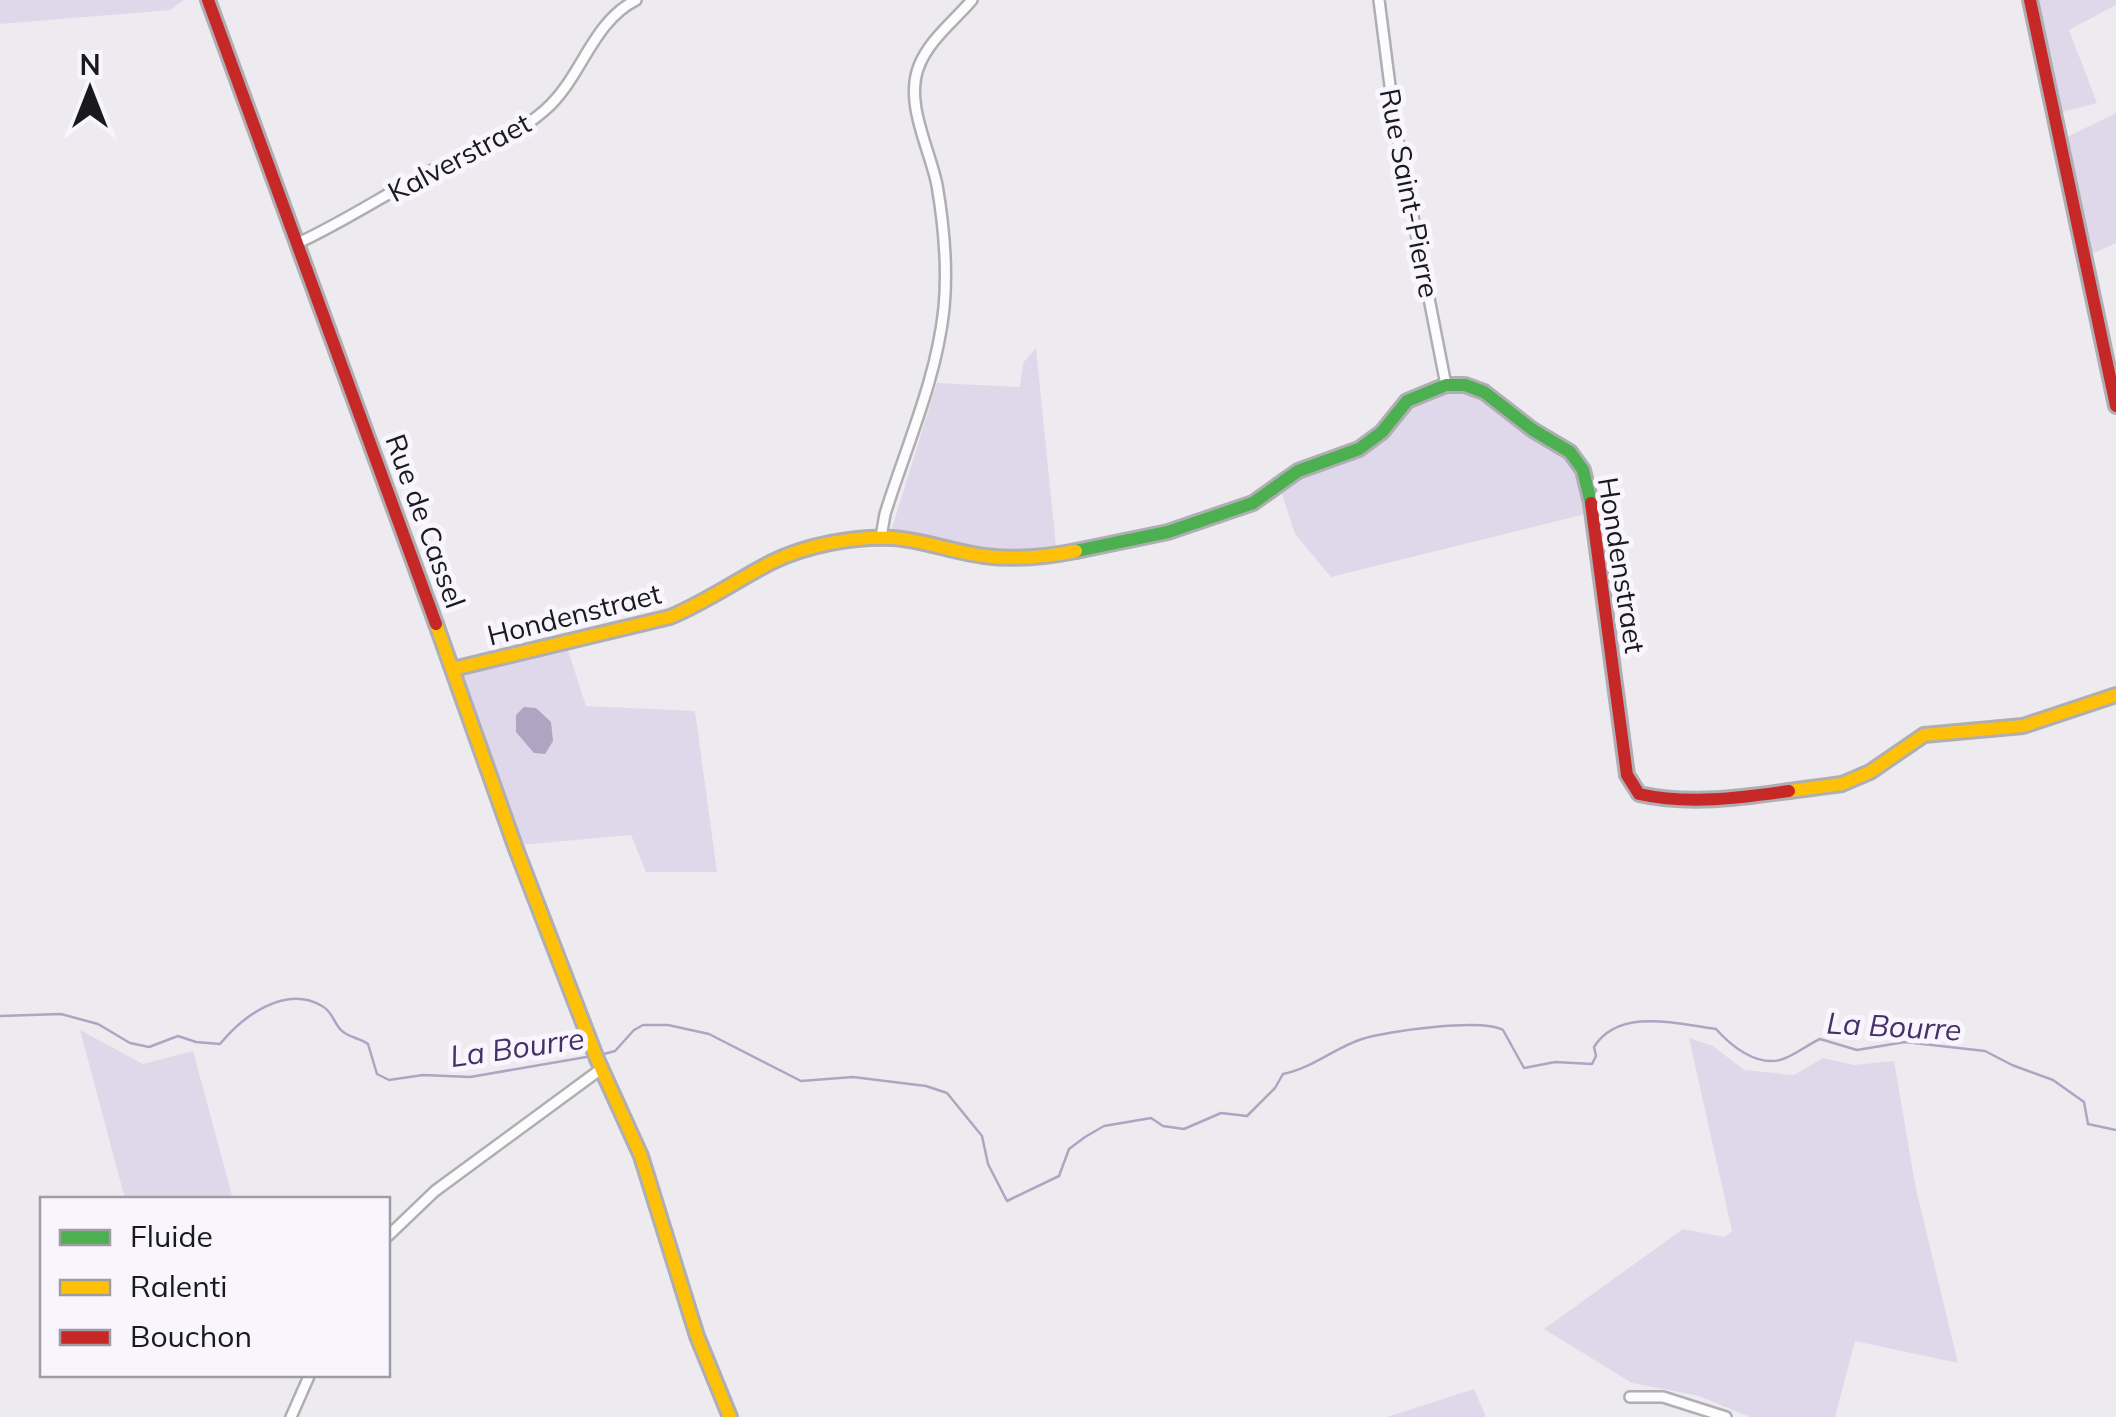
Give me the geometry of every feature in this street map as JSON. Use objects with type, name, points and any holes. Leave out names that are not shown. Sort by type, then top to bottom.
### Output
[{"type":"street","name":"Rue de Cassel","points":[[208,0],[516,848],[597,1059],[641,1156],[698,1336],[730,1417]]},
{"type":"street","name":"Kalverstraet","points":[[296,244],[421,176],[496,144],[524,126],[567,88],[608,20],[636,0]]},
{"type":"street","points":[[880,538],[933,369],[945,294],[942,216],[916,102],[916,77],[929,48],[972,0]]},
{"type":"street","name":"Rue Saint-Pierre","points":[[1379,0],[1399,145],[1446,385]]},
{"type":"street","points":[[2030,0],[2116,406]]},
{"type":"street","name":"Hondenstraet","points":[[453,669],[670,617],[785,556],[829,545],[880,538],[1016,558],[1060,554],[1160,534],[1253,503],[1298,471],[1360,450],[1382,432],[1407,401],[1446,385],[1464,385],[1484,392],[1533,430],[1570,452],[1583,470],[1591,499],[1626,775],[1638,794],[1726,800],[1842,784],[1870,772],[1910,742],[1929,734],[2023,726],[2116,695]]},
{"type":"street","points":[[390,1234],[435,1191],[597,1059]]},
{"type":"street","points":[[291,1417],[309,1377]]},
{"type":"street","points":[[1630,1396],[1663,1397],[1726,1417]]},
{"type":"shaded area","points":[[0,0],[184,0],[170,10],[0,24]]},
{"type":"shaded area","points":[[2038,0],[2116,0],[2116,5],[2069,30],[2097,103],[2062,112]]},
{"type":"shaded area","points":[[2116,113],[2116,243],[2092,254],[2067,137]]},
{"type":"shaded area","points":[[1036,348],[1056,546],[994,548],[891,531],[937,383],[1020,387],[1023,363]]},
{"type":"shaded area","points":[[1444,389],[1471,390],[1572,459],[1581,479],[1586,514],[1331,577],[1295,534],[1280,488],[1323,466],[1369,452],[1413,403]]},
{"type":"shaded area","points":[[566,644],[586,706],[695,711],[717,872],[646,872],[631,835],[520,845],[460,674]]},
{"type":"shaded area","points":[[524,707],[536,708],[551,722],[553,741],[545,754],[534,753],[516,732],[516,715]]},
{"type":"shaded area","points":[[80,1030],[143,1064],[193,1051],[232,1197],[124,1197]]},
{"type":"shaded area","points":[[1689,1038],[1713,1046],[1744,1070],[1794,1075],[1823,1058],[1854,1065],[1894,1061],[1916,1189],[1958,1363],[1855,1341],[1835,1417],[1750,1417],[1699,1396],[1632,1383],[1544,1329],[1683,1229],[1725,1237],[1732,1231]]},
{"type":"shaded area","points":[[1474,1389],[1486,1417],[1387,1417]]},
{"type":"waterway","name":"La Bourre","points":[[0,1016],[61,1014],[98,1024],[130,1043],[149,1047],[178,1036],[220,1044],[265,1007],[279,1001],[308,1000],[326,1008],[344,1032],[368,1044],[377,1074],[389,1080],[423,1075],[470,1077],[592,1056]]},
{"type":"waterway","name":"La Bourre","points":[[600,1055],[615,1051],[643,1025],[668,1025],[709,1034],[801,1081],[853,1077],[926,1086],[947,1093],[982,1136],[988,1164],[1007,1201],[1059,1176],[1069,1149],[1104,1126],[1151,1118],[1163,1126],[1184,1129],[1221,1113],[1247,1116],[1275,1088],[1283,1074],[1352,1043],[1392,1033],[1456,1025],[1503,1030],[1524,1068],[1555,1062],[1592,1064],[1596,1056],[1594,1047],[1605,1035],[1634,1022],[1650,1021],[1716,1029],[1755,1058],[1774,1061],[1820,1039],[1857,1050],[1905,1042],[1985,1051],[2053,1080],[2084,1102],[2088,1124],[2116,1130]]},
{"type":"traffic: fast","points":[[1076,551],[1168,532],[1253,503],[1298,471],[1359,449],[1382,432],[1407,401],[1446,385],[1465,385],[1484,392],[1533,430],[1570,452],[1583,470],[1591,503]]},
{"type":"traffic: slow","points":[[453,669],[670,617],[772,562],[831,543],[893,538],[1007,558],[1076,551]]},
{"type":"traffic: slow","points":[[436,624],[516,849],[597,1059],[641,1156],[697,1336],[730,1417]]},
{"type":"traffic: slow","points":[[1789,791],[1842,784],[1870,772],[1924,735],[2023,726],[2116,695]]},
{"type":"traffic: jam","points":[[208,0],[436,624]]},
{"type":"traffic: jam","points":[[2030,0],[2116,406]]},
{"type":"traffic: jam","points":[[1591,503],[1627,775],[1639,794],[1695,800],[1789,791]]}]
